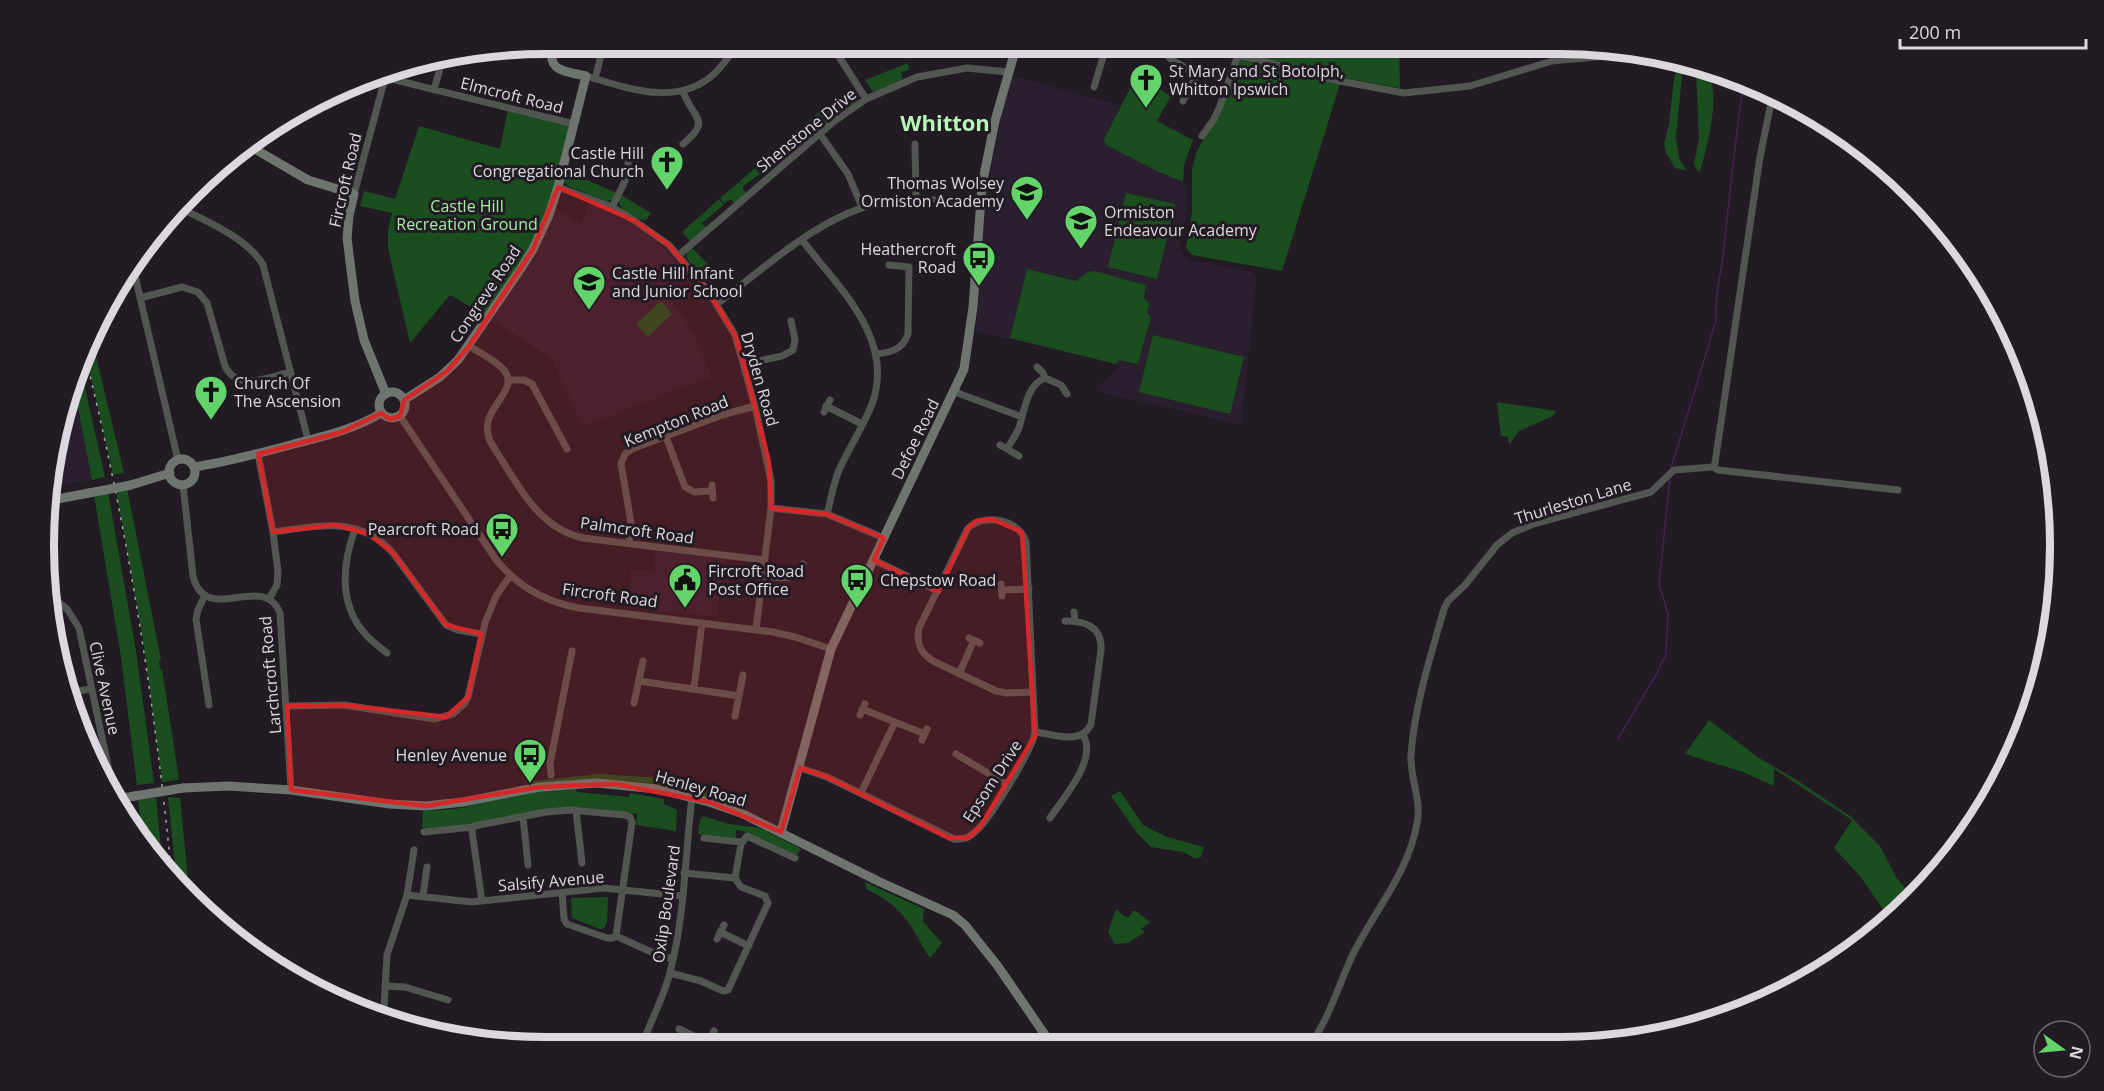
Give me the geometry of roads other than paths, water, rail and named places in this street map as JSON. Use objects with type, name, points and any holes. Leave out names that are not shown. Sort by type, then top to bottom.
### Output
[{"type":"street","points":[[552,54],[552,63],[561,70],[652,93],[683,91],[703,82],[714,74],[730,54]]},
{"type":"street","points":[[590,78],[600,54]]},
{"type":"street","points":[[837,54],[866,99]]},
{"type":"street","name":"Defoe Road","points":[[781,832],[831,649],[964,369],[968,349],[979,205],[990,144],[1014,54]]},
{"type":"street","points":[[1094,87],[1104,54]]},
{"type":"street","points":[[1166,54],[1169,59],[1191,71],[1196,77],[1183,101]]},
{"type":"street","points":[[1202,136],[1220,106],[1238,55],[1340,81],[1404,93],[1470,86],[1490,82],[1552,61],[1601,56]]},
{"type":"street","points":[[434,90],[441,65]]},
{"type":"street","name":"Shenstone Drive","points":[[679,255],[843,114],[866,99],[916,77],[967,68],[1008,72]]},
{"type":"street","name":"Congreve Road","points":[[404,400],[447,372],[469,346],[527,258],[549,215],[574,124],[590,78]]},
{"type":"street","name":"Elmcroft Road","points":[[390,79],[574,124]]},
{"type":"street","name":"Fircroft Road","points":[[384,81],[354,194],[347,238],[355,301],[364,340],[386,394]]},
{"type":"street","points":[[683,91],[699,125],[695,134],[683,144]]},
{"type":"street","points":[[1713,467],[1719,442],[1760,157],[1771,103]]},
{"type":"street","points":[[820,134],[848,174],[862,207]]},
{"type":"street","points":[[915,144],[916,199]]},
{"type":"street","points":[[255,149],[308,180],[354,194]]},
{"type":"street","points":[[612,207],[622,187],[628,162]]},
{"type":"street","name":"Dryden Road","points":[[558,187],[612,207],[655,235],[679,255],[717,304],[735,335],[770,471],[771,508],[756,629]]},
{"type":"street","points":[[717,304],[822,225],[862,207],[889,201],[916,199],[979,205]]},
{"type":"street","points":[[186,211],[242,241],[258,257],[267,276],[308,440]]},
{"type":"street","points":[[802,240],[857,311],[871,335],[877,354],[878,378],[875,394],[840,469],[827,514]]},
{"type":"street","points":[[877,354],[896,350],[904,344],[908,334],[909,267],[889,265]]},
{"type":"street","points":[[135,276],[178,460]]},
{"type":"street","points":[[140,298],[182,287],[195,290],[207,303],[225,366],[231,375],[239,380],[249,381],[290,372]]},
{"type":"street","points":[[744,364],[782,356],[793,350],[795,340],[791,321]]},
{"type":"street","points":[[469,346],[503,369],[508,380],[524,380],[532,384],[567,449]]},
{"type":"street","points":[[1037,367],[1045,378]]},
{"type":"street","points":[[1007,449],[1030,393],[1041,380],[1045,378],[1063,382],[1067,394]]},
{"type":"street","name":"Palmcroft Road","points":[[508,380],[505,393],[488,417],[487,433],[536,509],[550,524],[573,535],[764,560]]},
{"type":"street","points":[[955,392],[1022,417]]},
{"type":"street","points":[[396,393],[404,400],[405,407],[399,417],[390,418],[381,413],[379,402],[386,394],[396,393]]},
{"type":"street","name":"Kempton Road","points":[[629,543],[631,523],[621,461],[629,451],[722,415],[755,406]]},
{"type":"street","points":[[826,406],[862,424]]},
{"type":"street","points":[[194,467],[258,454],[342,432],[381,413]]},
{"type":"street","name":"Fircroft Road","points":[[399,417],[488,549],[510,576],[536,594],[565,606],[756,629],[795,637],[831,649]]},
{"type":"street","points":[[666,437],[686,487],[694,492],[712,491]]},
{"type":"street","points":[[1000,445],[1018,456]]},
{"type":"street","points":[[258,454],[273,532],[278,579],[276,588],[269,599]]},
{"type":"street","points":[[183,485],[172,480],[171,466],[178,460],[186,460],[194,467]]},
{"type":"street","points":[[183,485],[193,479],[194,467]]},
{"type":"street","name":"Thurleston Lane","points":[[1315,1037],[1329,1013],[1354,952],[1391,891],[1407,858],[1418,823],[1418,806],[1411,765],[1429,662],[1444,609],[1448,601],[1465,585],[1497,545],[1512,533],[1533,524],[1651,492],[1674,470],[1713,467],[1718,470],[1898,490]]},
{"type":"street","points":[[56,499],[131,485],[170,473]]},
{"type":"street","points":[[183,485],[193,576],[195,584],[205,595],[196,619],[209,705]]},
{"type":"street","points":[[771,508],[827,514],[884,538]]},
{"type":"street","name":"Epsom Drive","points":[[800,768],[827,777],[949,837],[959,840],[968,838],[980,827],[1030,751],[1035,732],[1026,542],[1022,532],[1014,525],[986,519],[976,521],[968,528],[938,591]]},
{"type":"street","points":[[273,532],[328,525],[355,529],[369,534],[388,547],[446,625],[458,630],[481,634]]},
{"type":"street","points":[[355,529],[345,568],[346,594],[351,611],[360,628],[387,654]]},
{"type":"street","points":[[874,560],[938,591],[919,628],[918,643],[925,656],[959,674],[1002,692],[1033,692]]},
{"type":"street","points":[[762,575],[791,578],[799,573],[803,564]]},
{"type":"street","points":[[286,706],[344,705],[435,719],[446,717],[459,710],[468,697],[481,634],[496,596],[510,576]]},
{"type":"street","points":[[1002,590],[1029,589]]},
{"type":"street","name":"Larchcroft Road","points":[[205,595],[218,600],[254,596],[269,599],[277,605],[281,618],[291,790]]},
{"type":"street","name":"Clive Avenue","points":[[57,601],[68,609],[79,628],[109,771]]},
{"type":"street","points":[[1074,612],[1075,621]]},
{"type":"street","points":[[1035,732],[1074,738],[1083,735],[1091,724],[1102,643],[1094,627],[1085,622],[1065,621]]},
{"type":"street","points":[[694,688],[702,622]]},
{"type":"street","points":[[959,674],[975,640]]},
{"type":"street","points":[[551,776],[550,764],[572,651]]},
{"type":"street","points":[[634,703],[643,661]]},
{"type":"street","points":[[735,716],[743,675]]},
{"type":"street","points":[[639,681],[739,696]]},
{"type":"street","points":[[76,691],[92,689]]},
{"type":"street","points":[[862,709],[925,734]]},
{"type":"street","points":[[861,793],[895,722]]},
{"type":"street","points":[[1056,815],[1086,761],[1088,747],[1083,735]]},
{"type":"street","points":[[956,754],[1008,785]]},
{"type":"street","name":"Henley Road","points":[[124,798],[183,788],[228,786],[291,790],[409,806],[445,805],[524,789],[586,783],[646,788],[692,797],[741,813],[888,886],[947,912],[961,921],[997,965],[1046,1037]]},
{"type":"street","name":"Oxlip Boulevard","points":[[645,1037],[670,973],[673,959],[692,797]]},
{"type":"street","points":[[576,810],[579,855],[582,864]]},
{"type":"street","points":[[424,832],[473,827],[546,812],[576,810],[626,815],[631,819],[616,936]]},
{"type":"street","points":[[523,817],[528,865]]},
{"type":"street","points":[[473,827],[482,901]]},
{"type":"street","points":[[670,973],[727,991],[768,902],[762,895],[741,887],[735,878],[741,842],[748,836],[795,858]]},
{"type":"street","points":[[704,838],[741,842]]},
{"type":"street","points":[[384,1009],[387,955],[406,895],[414,850]]},
{"type":"street","points":[[423,897],[426,867]]},
{"type":"street","points":[[684,873],[735,878]]},
{"type":"street","name":"Salsify Avenue","points":[[406,895],[445,900],[482,901],[595,888],[682,896]]},
{"type":"street","points":[[562,891],[566,923],[607,938],[616,936],[673,959]]},
{"type":"street","points":[[720,932],[749,946]]},
{"type":"street","points":[[385,986],[405,987],[448,1000]]},
{"type":"street","points":[[679,1029],[694,1037]]},
{"type":"street","points":[[711,1037],[714,1031]]},
{"type":"waterway","points":[[1671,468],[1716,321],[1743,90]]},
{"type":"waterway","points":[[1618,739],[1666,654],[1668,614],[1659,584],[1670,478]]},
{"type":"railway","points":[[88,366],[115,488],[138,617],[170,863]]},
{"type":"place","name":"St Mary and St Botolph, Whitton Ipswich","points":[[1146,109]]},
{"type":"place","name":"Castle Hill Congregational Church","points":[[667,191]]},
{"type":"place","name":"Thomas Wolsey Ormiston Academy","points":[[1027,221]]},
{"type":"place","name":"Ormiston Endeavour Academy","points":[[1081,250]]},
{"type":"place","name":"Heathercroft Road","points":[[979,287]]},
{"type":"place","name":"Castle Hill Infant and Junior School","points":[[589,311]]},
{"type":"place","name":"Church Of The Ascension","points":[[211,421]]},
{"type":"place","name":"Pearcroft Road","points":[[502,558]]},
{"type":"place","name":"Fircroft Road Post Office","points":[[685,609]]},
{"type":"place","name":"Chepstow Road","points":[[857,609]]},
{"type":"place","name":"Henley Avenue","points":[[530,784]]},
{"type":"district","name":"Whitton","points":[[945,123]]},
{"type":"park label","name":"Castle Hill Recreation Ground","points":[[467,215]]}]
